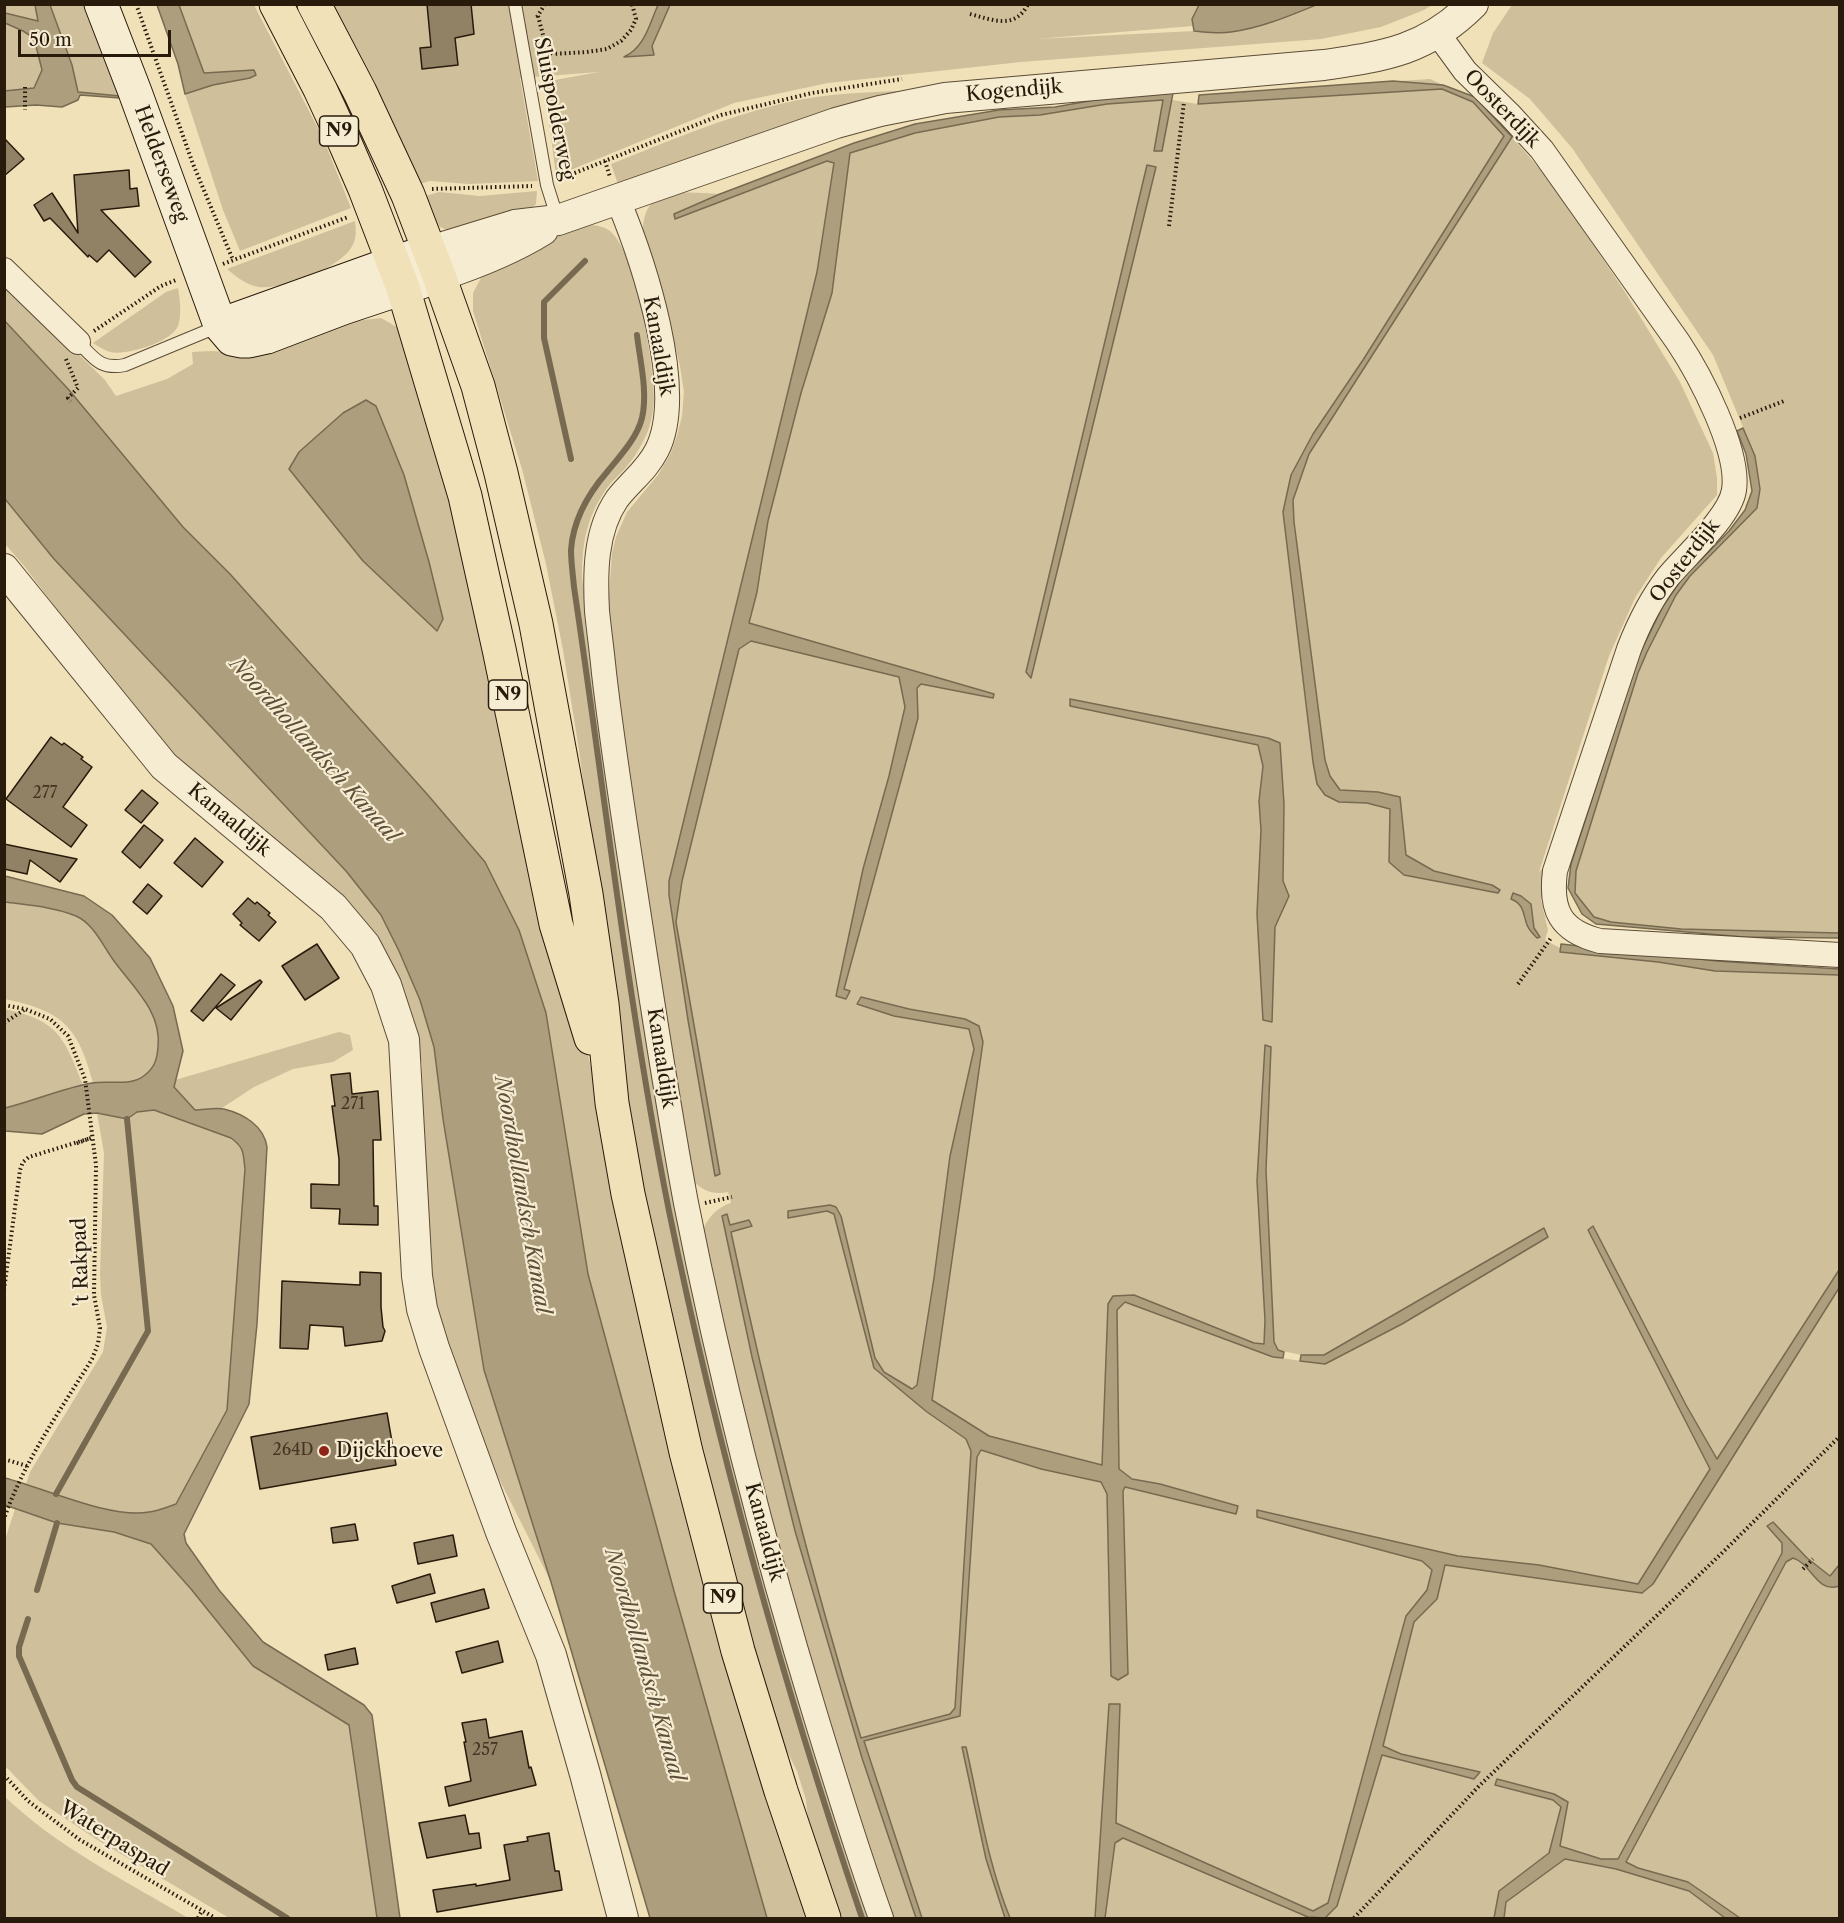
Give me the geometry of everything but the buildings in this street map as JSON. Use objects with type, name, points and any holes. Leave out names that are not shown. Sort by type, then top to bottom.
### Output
[{"type":"main road","name":"Helderseweg","points":[[100,4],[135,92],[220,325]]},
{"type":"main road","name":"N9","points":[[276,4],[320,89],[373,209],[398,275],[465,496],[555,924],[612,1103]]},
{"type":"main road","name":"N9","points":[[314,4],[360,92],[408,195],[435,263],[478,386],[536,624],[586,894],[602,1004],[612,1103],[628,1194],[651,1300],[686,1452],[744,1672],[824,1918]]},
{"type":"main road","points":[[220,325],[232,339],[249,341],[267,337],[352,304],[398,275],[435,263]]},
{"type":"street","name":"Kogendijk","points":[[558,220],[821,128],[880,111],[945,98],[1324,65],[1366,59],[1407,49],[1438,34],[1473,4]]},
{"type":"street","name":"Oosterdijk","points":[[1438,34],[1465,71],[1534,141],[1567,183],[1686,354],[1696,370],[1721,426],[1733,461],[1734,491],[1720,517],[1668,577],[1653,598],[1629,649],[1555,871],[1554,902],[1563,922]]},
{"type":"street","name":"Kanaaldijk","points":[[618,200],[651,298],[667,376],[669,401],[666,426],[657,450],[646,468],[616,501],[605,522],[598,544],[597,609],[610,728],[687,1207],[724,1376],[791,1636],[881,1918]]},
{"type":"street","points":[[435,263],[462,268],[522,243],[558,220]]},
{"type":"street","points":[[4,270],[78,342]]},
{"type":"street","name":"Kanaaldijk","points":[[4,569],[164,766],[333,907],[365,945],[386,985],[404,1040],[417,1276],[422,1309],[501,1532],[551,1655],[623,1918]]},
{"type":"street","points":[[1563,922],[1588,938],[1614,943],[1839,956]]},
{"type":"lane","name":"Sluispolderweg","points":[[515,4],[547,185],[558,220]]},
{"type":"lane","points":[[78,342],[106,366],[125,365],[220,325]]},
{"type":"path","points":[[136,4],[194,164],[233,260]]},
{"type":"path","points":[[538,16],[547,50],[553,54],[587,52],[607,49],[621,41],[631,30],[636,18],[632,4]]},
{"type":"path","points":[[970,14],[1009,21],[1017,19],[1028,4]]},
{"type":"path","points":[[1169,226],[1186,76]]},
{"type":"path","points":[[25,87],[25,110]]},
{"type":"path","points":[[408,195],[437,187],[522,188],[547,185]]},
{"type":"path","points":[[78,342],[161,286],[373,209]]},
{"type":"path","points":[[68,397],[74,393]]},
{"type":"path","points":[[1721,426],[1784,400]]},
{"type":"path","points":[[1518,984],[1563,922]]},
{"type":"path","name":"'t Rakpad","points":[[4,1005],[25,1009],[50,1019],[69,1036],[84,1078],[96,1165],[94,1295],[100,1328],[98,1344],[92,1359],[27,1466],[4,1519]]},
{"type":"path","points":[[4,1023],[25,1009]]},
{"type":"path","points":[[4,1290],[23,1162],[29,1157],[92,1138]]},
{"type":"path","points":[[1354,1918],[1479,1786],[1839,1436]]},
{"type":"path","points":[[4,1459],[27,1466]]},
{"type":"path","points":[[1803,1569],[1813,1559]]},
{"type":"path","name":"Waterpaspad","points":[[4,1775],[28,1801],[80,1840],[215,1918]]},
{"type":"path","points":[[198,1918],[202,1911]]},
{"type":"shaded area","points":[[5,5],[35,5],[39,21],[5,13]]},
{"type":"shaded area","points":[[50,5],[87,5],[120,96],[78,92],[72,65]]},
{"type":"shaded area","points":[[179,5],[254,5],[323,138],[351,208],[240,251],[223,210],[185,94],[213,85],[250,78],[204,73]]},
{"type":"shaded area","points":[[325,5],[1260,5],[1205,25],[1036,39],[1194,31],[1214,33],[1273,22],[1316,5],[1432,5],[1381,27],[1321,39],[1021,62],[828,83],[734,103],[556,176],[544,82],[599,72],[520,78],[538,181],[469,184],[430,181],[412,186]]},
{"type":"shaded area","points":[[1512,5],[1839,5],[1839,933],[1681,929],[1611,922],[1594,917],[1575,893],[1576,871],[1638,673],[1647,652],[1676,595],[1690,576],[1757,508],[1760,489],[1755,456],[1713,355],[1572,148],[1530,99],[1482,63],[1493,33]]},
{"type":"shaded area","points":[[4,23],[34,38],[42,70],[34,88],[5,91]]},
{"type":"shaded area","points":[[1430,79],[1475,100],[1512,137],[1551,182],[1625,292],[1680,382],[1713,453],[1717,495],[1661,558],[1635,598],[1609,656],[1539,872],[1553,858],[1541,900],[1548,930],[1545,940],[1562,949],[1660,955],[1839,974],[1839,1918],[1010,1918],[1000,1891],[986,1838],[966,1747],[962,1747],[986,1859],[1005,1918],[922,1918],[864,1741],[960,1716],[977,1457],[981,1450],[1041,1469],[1101,1481],[1107,1494],[1123,1491],[1125,1487],[1235,1514],[1237,1505],[1160,1484],[1132,1479],[1119,1469],[1117,1310],[1125,1302],[1273,1357],[1325,1364],[1402,1324],[1548,1237],[1544,1229],[1324,1356],[1301,1355],[1278,1350],[1274,1343],[1266,1170],[1271,1047],[1265,1045],[1257,1181],[1265,1320],[1264,1345],[1113,1296],[1108,1304],[1102,1465],[989,1436],[932,1400],[983,1042],[979,1026],[965,1019],[909,1009],[861,997],[858,1004],[894,1016],[970,1029],[974,1049],[950,1156],[917,1385],[911,1389],[884,1371],[875,1358],[841,1216],[836,1207],[789,1218],[827,1211],[834,1214],[874,1368],[927,1412],[966,1439],[971,1451],[955,1708],[951,1714],[861,1738],[790,1486],[731,1231],[751,1226],[749,1220],[730,1225],[727,1214],[722,1216],[752,1357],[795,1531],[862,1758],[916,1918],[890,1918],[773,1541],[702,1233],[713,1214],[721,1207],[731,1203],[728,1192],[708,1191],[692,1180],[659,1005],[607,623],[612,553],[616,537],[627,512],[658,475],[670,455],[682,416],[684,392],[680,366],[663,298],[643,233],[645,217],[650,206],[658,198],[668,194],[720,194],[675,214],[675,219],[827,161],[834,163],[817,272],[669,881],[669,895],[688,1020],[715,1176],[720,1173],[676,922],[682,881],[739,649],[751,641],[899,677],[905,707],[863,870],[836,996],[844,989],[918,718],[917,688],[921,683],[992,698],[994,694],[749,623],[757,592],[768,521],[801,393],[832,293],[850,152],[915,133],[999,117],[1040,115],[1107,104],[1164,100],[1154,151],[1172,100],[1198,104],[1294,88]],"holes":[[[1518,901],[1531,904],[1534,928],[1540,936],[1528,928],[1524,911]]]},
{"type":"shaded area","points":[[927,90],[619,187],[611,164],[716,123],[780,104],[834,95]]},
{"type":"shaded area","points":[[537,191],[536,204],[529,211],[450,231],[429,219],[415,199],[439,192],[480,196]]},
{"type":"shaded area","points":[[355,221],[356,232],[353,245],[345,256],[309,276],[281,285],[259,287],[246,283],[227,269]]},
{"type":"shaded area","points":[[593,225],[610,231],[620,243],[628,262],[642,309],[653,380],[654,405],[649,428],[634,456],[602,495],[591,517],[583,552],[582,578],[615,812],[671,1162],[873,1918],[837,1918],[810,1839],[806,1800],[797,1771],[774,1725],[676,1357],[625,1098],[579,750],[563,650],[546,564],[522,469],[473,311],[473,293],[482,276],[537,243],[571,229]]},
{"type":"shaded area","points":[[4,282],[105,380],[116,396],[167,379],[193,364],[192,352],[250,353],[346,322],[381,318],[402,330],[454,479],[553,936],[588,1055],[807,1918],[767,1918],[674,1591],[588,1274],[546,1013],[519,930],[485,862],[230,574],[183,527],[69,390],[5,320]],"holes":[[[343,413],[404,475],[443,618],[437,631],[363,561],[289,469],[299,452]]]},
{"type":"shaded area","points":[[178,288],[180,307],[178,326],[167,337],[147,347],[117,353],[93,343],[166,292]]},
{"type":"shaded area","points":[[4,499],[54,559],[346,871],[381,915],[420,1000],[434,1047],[443,1119],[484,1370],[551,1582],[474,1429],[442,1336],[425,1248],[422,1065],[412,1023],[355,917],[314,871],[171,756],[94,659],[5,544]]},
{"type":"shaded area","points":[[5,902],[70,913],[84,920],[96,933],[146,1002],[157,1025],[159,1047],[157,1057],[146,1074],[137,1080],[125,1083],[93,1083],[81,1048],[65,1024],[41,1009],[5,999]]},
{"type":"shaded area","points":[[4,1009],[36,1019],[57,1033],[70,1054],[83,1085],[5,1108]]},
{"type":"shaded area","points":[[339,1032],[350,1035],[353,1050],[333,1062],[293,1069],[254,1087],[222,1108],[195,1110],[174,1087],[175,1080]]},
{"type":"shaded area","points":[[154,1110],[231,1138],[241,1148],[245,1169],[227,1410],[176,1504],[149,1513],[135,1514],[103,1509],[26,1484],[30,1472],[103,1352],[107,1327],[100,1274],[104,1153],[97,1113],[127,1119],[137,1112]]},
{"type":"shaded area","points":[[15,1509],[57,1523],[114,1532],[151,1544],[191,1589],[350,1725],[377,1918],[229,1918],[99,1841],[39,1801],[5,1766],[4,1543]]},
{"type":"shaded area","points":[[4,1796],[69,1847],[188,1918],[5,1918]]},
{"type":"water","points":[[1199,4],[1316,5],[1264,25],[1222,33],[1194,31],[1192,19]]},
{"type":"water","points":[[35,5],[50,5],[72,65],[78,92],[120,96],[120,98],[80,95],[78,100],[62,107],[36,105],[5,107],[4,91],[34,88],[42,70],[34,38],[5,23],[5,13],[38,21]]},
{"type":"water","points":[[157,5],[179,5],[204,73],[254,70],[256,75],[185,94],[178,64]]},
{"type":"water","points":[[658,5],[670,5],[652,46],[654,55],[624,57],[642,41]]},
{"type":"water","points":[[1393,81],[1443,85],[1475,97],[1512,137],[1309,454],[1293,500],[1294,522],[1325,760],[1330,776],[1340,790],[1378,792],[1400,797],[1406,855],[1434,871],[1492,885],[1500,890],[1498,893],[1404,875],[1389,862],[1390,809],[1367,803],[1339,802],[1325,795],[1317,784],[1283,512],[1291,475],[1313,434],[1363,360],[1504,136],[1473,102],[1442,89],[1198,104],[1199,95]]},
{"type":"water","points":[[1173,93],[1162,151],[1154,151],[1163,100],[1107,104],[1040,115],[999,117],[915,133],[850,153],[832,293],[801,393],[768,521],[757,592],[749,623],[994,694],[993,698],[921,684],[917,688],[918,718],[844,989],[850,991],[846,999],[836,996],[863,869],[889,776],[905,707],[899,677],[751,641],[739,649],[682,881],[676,922],[720,1174],[715,1176],[688,1020],[669,895],[669,881],[817,272],[834,163],[827,161],[675,219],[674,214],[854,143],[915,124],[999,110],[1055,107],[1106,98]]},
{"type":"water","points":[[1147,165],[1156,167],[1031,678],[1026,672]]},
{"type":"water","name":"Noordhollandsch Kanaal","points":[[4,320],[69,390],[183,527],[230,574],[485,862],[519,930],[546,1013],[588,1274],[674,1591],[767,1918],[650,1918],[551,1582],[484,1370],[443,1119],[434,1047],[420,1000],[381,915],[346,871],[54,559],[5,499]]},
{"type":"water","points":[[366,400],[376,406],[404,475],[443,619],[437,631],[363,561],[289,469],[299,452],[343,413]]},
{"type":"water","points":[[1743,428],[1755,456],[1760,489],[1757,508],[1690,576],[1676,595],[1647,652],[1638,673],[1576,871],[1575,893],[1594,917],[1611,922],[1681,929],[1839,933],[1839,938],[1744,937],[1596,924],[1582,914],[1568,888],[1571,864],[1639,655],[1663,606],[1681,580],[1729,531],[1745,510],[1752,491],[1746,454],[1737,431]]},
{"type":"water","points":[[1070,699],[1268,738],[1280,743],[1284,804],[1283,881],[1289,896],[1275,927],[1272,1022],[1263,1020],[1257,914],[1261,830],[1259,801],[1263,766],[1258,745],[1070,706]]},
{"type":"water","points":[[5,876],[84,896],[112,915],[150,958],[173,1006],[183,1051],[174,1087],[195,1110],[221,1108],[246,1118],[257,1127],[265,1140],[267,1147],[257,1324],[249,1404],[184,1534],[186,1543],[219,1590],[263,1642],[364,1705],[372,1715],[400,1918],[377,1918],[349,1725],[253,1666],[191,1589],[151,1544],[114,1532],[57,1523],[5,1505],[5,1478],[116,1511],[149,1512],[176,1504],[227,1410],[245,1169],[241,1148],[231,1138],[154,1110],[137,1112],[127,1119],[97,1113],[84,1114],[42,1134],[5,1131],[5,1108],[81,1085],[139,1079],[151,1069],[155,1062],[158,1051],[158,1034],[151,1011],[145,1001],[88,924],[76,916],[59,910],[5,902]]},
{"type":"water","points":[[1513,893],[1531,904],[1534,928],[1540,937],[1537,938],[1529,929],[1521,907],[1511,899]]},
{"type":"water","points":[[1561,944],[1717,961],[1839,969],[1839,975],[1715,971],[1658,962],[1560,952]]},
{"type":"water","points":[[861,997],[909,1009],[965,1019],[979,1026],[983,1042],[932,1400],[989,1436],[1102,1465],[1108,1304],[1113,1296],[1134,1295],[1254,1343],[1264,1344],[1265,1320],[1257,1181],[1265,1045],[1271,1047],[1266,1170],[1274,1342],[1278,1350],[1284,1352],[1283,1358],[1273,1357],[1125,1302],[1117,1310],[1119,1469],[1132,1479],[1160,1484],[1238,1506],[1236,1514],[1125,1487],[1123,1491],[1128,1674],[1118,1680],[1111,1676],[1107,1494],[1101,1482],[1041,1469],[981,1450],[977,1457],[960,1716],[864,1741],[922,1918],[916,1918],[862,1758],[795,1531],[752,1357],[722,1216],[727,1214],[730,1225],[749,1220],[752,1226],[731,1232],[790,1486],[861,1738],[950,1714],[955,1708],[971,1451],[966,1439],[927,1412],[874,1368],[834,1214],[827,1211],[788,1218],[788,1211],[830,1205],[836,1207],[841,1216],[875,1358],[884,1372],[912,1389],[917,1385],[950,1156],[974,1049],[969,1029],[894,1016],[857,1004]]},
{"type":"water","points":[[1593,1226],[1686,1405],[1717,1459],[1839,1270],[1839,1288],[1653,1584],[1642,1593],[1445,1565],[1437,1599],[1414,1622],[1383,1746],[1401,1754],[1480,1772],[1474,1779],[1382,1755],[1337,1906],[1325,1918],[1308,1917],[1123,1838],[1115,1843],[1105,1918],[1095,1918],[1109,1704],[1120,1704],[1116,1823],[1313,1911],[1328,1903],[1406,1616],[1427,1590],[1432,1570],[1422,1561],[1257,1517],[1257,1510],[1458,1556],[1539,1565],[1638,1584],[1710,1469],[1588,1230]]},
{"type":"water","points":[[1544,1228],[1548,1237],[1402,1324],[1325,1364],[1300,1361],[1301,1355],[1324,1355]]},
{"type":"water","points":[[1773,1522],[1807,1558],[1830,1576],[1839,1565],[1839,1586],[1825,1586],[1805,1566],[1793,1558],[1786,1562],[1626,1862],[1638,1868],[1688,1882],[1740,1918],[1725,1918],[1689,1891],[1616,1869],[1565,1859],[1506,1902],[1504,1918],[1494,1918],[1499,1891],[1549,1853],[1561,1807],[1553,1800],[1495,1785],[1497,1779],[1554,1794],[1568,1802],[1560,1846],[1601,1859],[1618,1859],[1782,1553],[1782,1543],[1767,1526]]},
{"type":"water","points":[[962,1747],[966,1747],[990,1855],[1010,1918],[1005,1918],[986,1859]]},
{"type":"waterway","points":[[571,459],[544,338],[544,302],[585,261]]},
{"type":"waterway","points":[[637,335],[644,387],[644,408],[640,425],[632,440],[588,499],[578,518],[571,550],[574,587],[618,900],[654,1134],[688,1301],[709,1390],[780,1656],[862,1918]]},
{"type":"waterway","points":[[56,1494],[148,1331],[127,1119]]},
{"type":"waterway","points":[[37,1590],[57,1523]]},
{"type":"waterway","points":[[28,1619],[19,1647],[19,1656],[77,1787],[287,1918]]},
{"type":"place","name":"Dijckhoeve","points":[[324,1451]]}]
